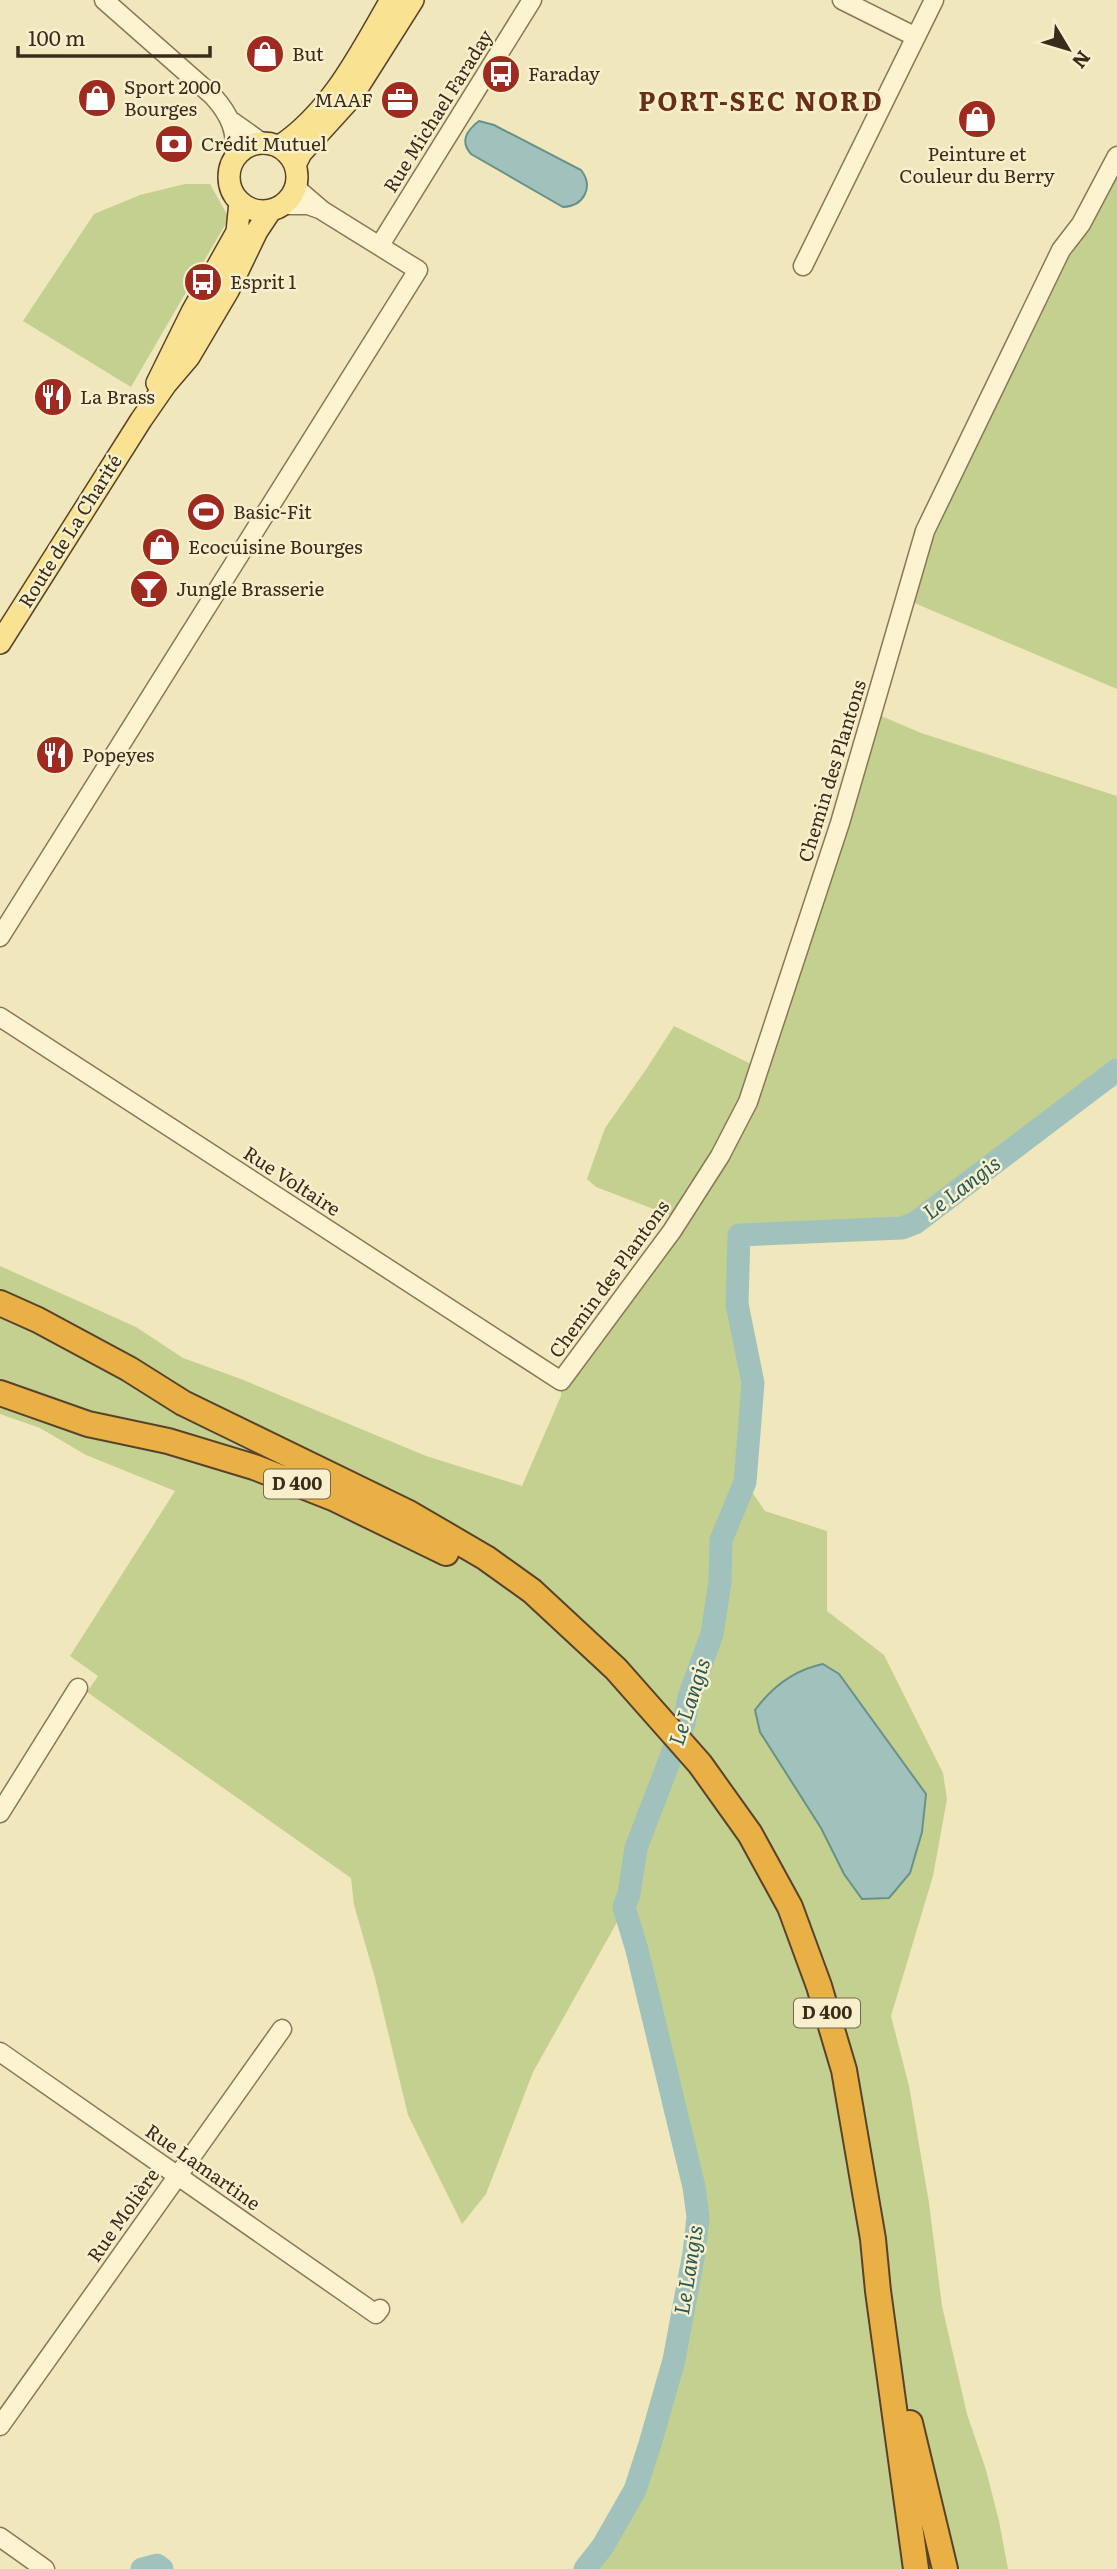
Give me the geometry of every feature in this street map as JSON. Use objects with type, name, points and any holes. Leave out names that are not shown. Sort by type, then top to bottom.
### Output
[{"type":"highway","name":"D 400","points":[[0,1304],[38,1320],[129,1369],[183,1403],[409,1513],[486,1558],[532,1591],[617,1669],[700,1764],[750,1835],[790,1907],[819,1986],[844,2070],[873,2239],[916,2569]]},
{"type":"highway","name":"D 400","points":[[0,1393],[88,1423],[168,1441],[254,1468],[333,1498],[422,1540],[571,1627]]},
{"type":"highway","name":"D 400","points":[[878,2291],[945,2569]]},
{"type":"main road","points":[[271,144],[289,154],[297,176],[295,187],[290,198],[276,208],[254,210],[240,202],[232,193],[229,169],[234,158],[246,146],[271,144],[304,129],[346,75],[391,0]]},
{"type":"main road","points":[[295,165],[301,153],[351,98],[413,0]]},
{"type":"main road","name":"Route de La Charité","points":[[141,420],[172,350],[237,232],[240,202]]},
{"type":"main road","name":"Route de La Charité","points":[[0,643],[141,420],[189,357],[229,290],[257,231],[276,208]]},
{"type":"street","points":[[104,0],[214,96],[233,122],[271,144]]},
{"type":"street","name":"Rue Michael Faraday","points":[[380,245],[532,0]]},
{"type":"street","points":[[842,0],[915,37]]},
{"type":"street","points":[[803,266],[933,0]]},
{"type":"street","points":[[233,122],[234,158]]},
{"type":"street","name":"Chemin des Plantons","points":[[561,1381],[672,1231],[720,1156],[748,1102],[840,822],[925,531],[1061,250],[1081,224],[1117,156]]},
{"type":"street","points":[[295,187],[323,211]]},
{"type":"street","points":[[0,937],[418,270],[323,211],[308,205],[276,208]]},
{"type":"street","name":"Rue Voltaire","points":[[0,1017],[561,1381]]},
{"type":"street","points":[[0,1813],[78,1688]]},
{"type":"street","name":"Rue Molière","points":[[0,2426],[282,2029]]},
{"type":"street","name":"Rue Lamartine","points":[[0,2052],[376,2314],[380,2309]]},
{"type":"street","points":[[0,2537],[46,2569]]},
{"type":"green space","points":[[1117,156],[1117,689],[905,599],[925,531]]},
{"type":"green space","points":[[185,184],[210,184],[229,218],[131,387],[23,321],[94,214],[140,195]]},
{"type":"green space","points":[[872,712],[921,733],[1117,796],[1117,1070],[915,1223],[902,1228],[739,1235],[737,1304],[753,1383],[745,1482],[765,1511],[827,1531],[827,1611],[884,1655],[943,1773],[947,1799],[933,1876],[891,2016],[909,2086],[929,2203],[942,2306],[967,2414],[986,2470],[999,2521],[1008,2569],[585,2569],[603,2546],[635,2490],[650,2444],[674,2360],[698,2217],[694,2187],[625,1908],[533,2072],[486,2194],[462,2224],[408,2115],[375,1978],[354,1905],[351,1878],[87,1692],[98,1676],[70,1656],[175,1491],[86,1455],[40,1428],[0,1414],[0,1266],[136,1327],[183,1358],[241,1379],[426,1456],[522,1486],[561,1396],[561,1381],[735,1129]]},
{"type":"green space","points":[[674,1026],[755,1066],[730,1126],[672,1216],[596,1187],[587,1179],[605,1128]]},
{"type":"water","points":[[479,121],[494,125],[581,170],[587,183],[585,194],[576,203],[563,207],[471,154],[465,141]]},
{"type":"water","points":[[823,1664],[839,1674],[926,1794],[922,1832],[910,1873],[889,1898],[862,1899],[844,1874],[821,1828],[760,1732],[755,1710],[769,1694],[793,1675]]},
{"type":"waterway","name":"Le Langis","points":[[585,2569],[603,2546],[635,2490],[674,2360],[694,2253],[698,2217],[694,2187],[637,1950],[624,1907],[629,1894],[636,1848],[684,1723],[689,1697],[712,1634],[720,1582],[721,1540],[745,1482],[753,1383],[737,1304],[739,1235],[902,1228],[915,1223],[1117,1070]]},
{"type":"waterway","name":"Le Langis","points":[[142,2569],[157,2565],[162,2569]]},
{"type":"place","name":"But","points":[[265,54]]},
{"type":"place","name":"Faraday","points":[[501,74]]},
{"type":"place","name":"Sport 2000 Bourges","points":[[97,98]]},
{"type":"place","name":"MAAF","points":[[400,100]]},
{"type":"place","name":"Peinture et Couleur du Berry","points":[[977,119]]},
{"type":"place","name":"Crédit Mutuel","points":[[174,144]]},
{"type":"place","name":"Esprit 1","points":[[203,282]]},
{"type":"place","name":"La Brass","points":[[53,397]]},
{"type":"place","name":"Basic-Fit","points":[[206,512]]},
{"type":"place","name":"Ecocuisine Bourges","points":[[161,547]]},
{"type":"place","name":"Jungle Brasserie","points":[[149,589]]},
{"type":"place","name":"Popeyes","points":[[55,755]]},
{"type":"district","name":"PORT-SEC NORD","points":[[761,102]]}]
